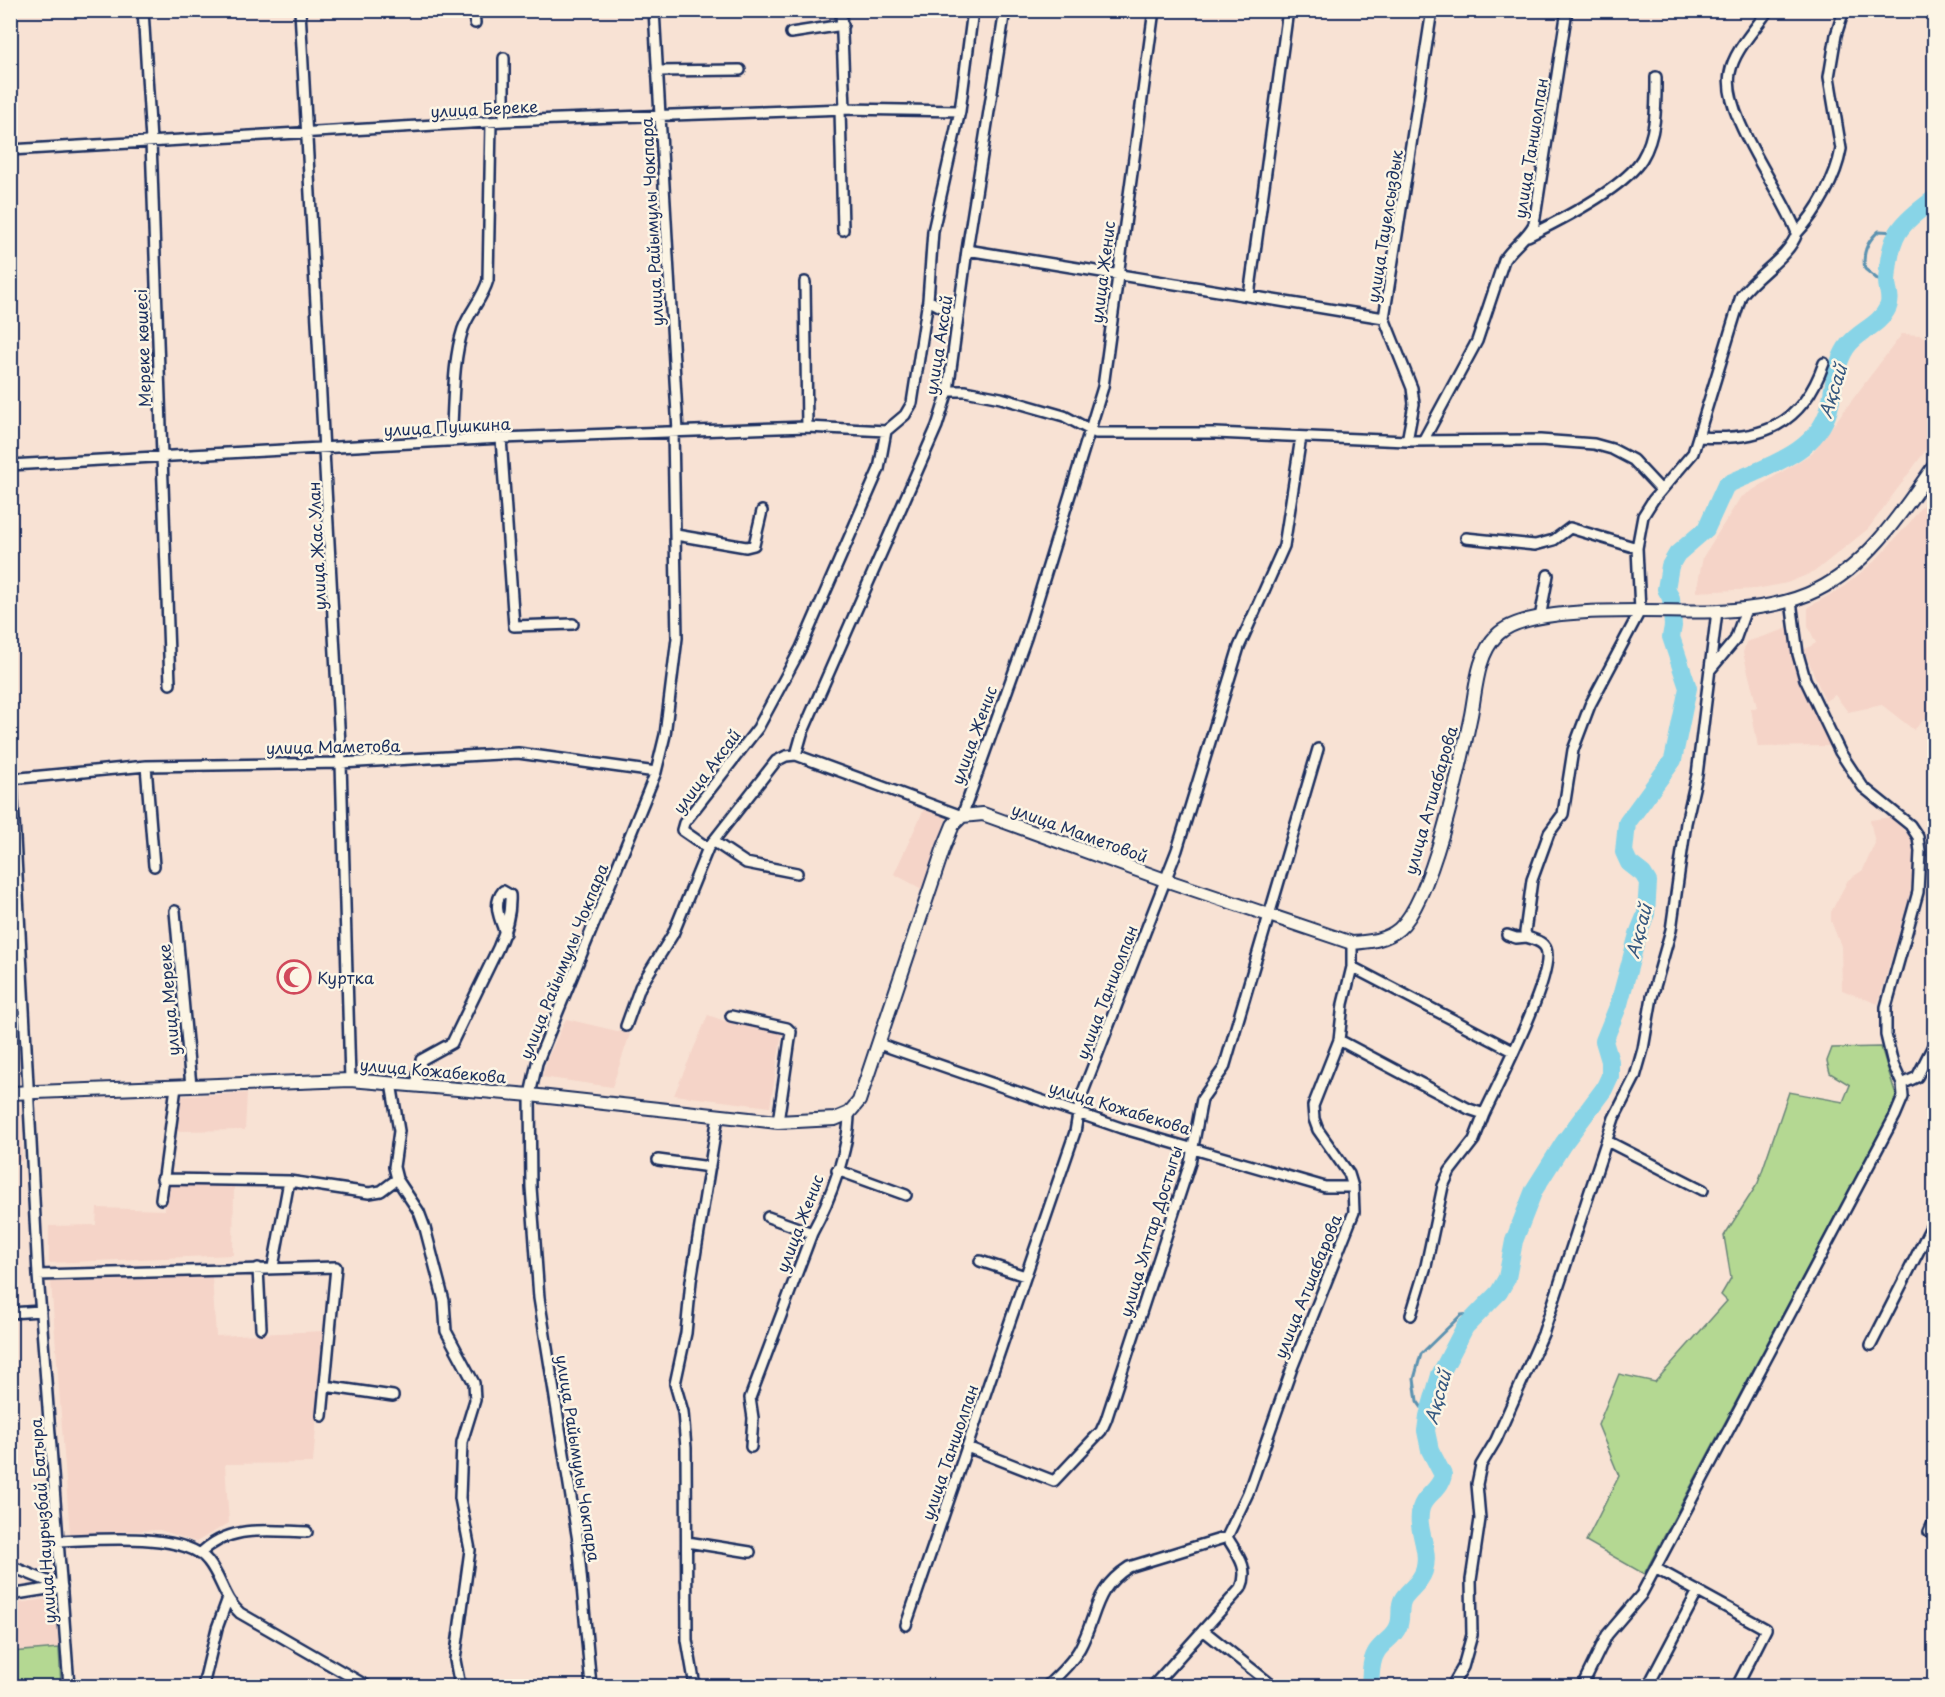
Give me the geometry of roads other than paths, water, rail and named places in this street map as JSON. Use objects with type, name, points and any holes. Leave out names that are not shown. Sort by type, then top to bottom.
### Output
[{"type":"main road","name":"улица Атшабарова","points":[[1352,943],[1383,938],[1398,930],[1410,917],[1437,848],[1454,791],[1481,661],[1498,634],[1510,626],[1540,618],[1640,611],[1717,611],[1746,609],[1791,601],[1817,590],[1860,560],[1904,509],[1935,466]]},
{"type":"main road","name":"улица Маметовой","points":[[962,816],[983,814],[1166,880],[1352,943]]},
{"type":"main road","name":"улица Женис","points":[[849,1113],[859,1101],[944,847],[953,825],[962,816]]},
{"type":"main road","name":"улица Кожабекова","points":[[10,1093],[350,1080],[531,1095],[778,1122],[836,1119],[849,1113]]},
{"type":"street","name":"Мереке көшесі","points":[[143,10],[151,141],[161,456],[171,636],[170,684]]},
{"type":"street","name":"улица Жас Улан","points":[[300,10],[342,763],[350,1080]]},
{"type":"street","points":[[474,10],[476,23]]},
{"type":"street","name":"улица Райымулы Чокпара","points":[[591,1686],[578,1541],[539,1298],[531,1187],[531,1095],[537,1063],[656,772],[665,735],[676,647],[676,432],[654,10]]},
{"type":"street","points":[[841,10],[843,25],[843,230]]},
{"type":"street","name":"улица Аксай","points":[[711,845],[682,830],[684,824],[758,728],[801,648],[879,469],[886,431],[905,415],[912,403],[928,300],[938,204],[960,111],[973,10]]},
{"type":"street","name":"улица Аксай","points":[[796,755],[802,734],[937,426],[948,391],[967,250],[1005,10]]},
{"type":"street","name":"улица Женис","points":[[962,816],[1026,638],[1103,387],[1154,10]]},
{"type":"street","points":[[1249,296],[1288,10]]},
{"type":"street","name":"улица Тауелсыздык","points":[[1407,441],[1414,404],[1412,388],[1384,318],[1432,10]]},
{"type":"street","name":"улица Таншолпан","points":[[1423,441],[1477,340],[1504,260],[1509,251],[1528,236],[1534,224],[1567,10]]},
{"type":"street","points":[[1768,10],[1736,57],[1730,73],[1730,87],[1733,104],[1797,233]]},
{"type":"street","points":[[1527,937],[1525,924],[1532,880],[1549,833],[1563,814],[1573,750],[1590,705],[1640,611],[1637,548],[1643,516],[1661,490],[1688,460],[1700,437],[1742,296],[1753,280],[1785,252],[1797,233],[1811,218],[1839,160],[1841,149],[1829,77],[1836,35],[1846,11]]},
{"type":"street","points":[[791,33],[843,25]]},
{"type":"street","points":[[504,58],[504,121]]},
{"type":"street","points":[[657,71],[740,70]]},
{"type":"street","points":[[1528,236],[1563,219],[1628,176],[1637,166],[1644,157],[1654,126],[1656,77]]},
{"type":"street","name":"улица Береке","points":[[10,150],[504,121],[843,109],[960,111]]},
{"type":"street","points":[[451,441],[459,343],[464,326],[484,295],[488,280],[491,122]]},
{"type":"street","points":[[967,250],[1384,318]]},
{"type":"street","points":[[805,282],[807,427]]},
{"type":"street","points":[[928,300],[958,316]]},
{"type":"street","points":[[1700,437],[1731,439],[1759,435],[1780,425],[1806,400],[1816,385],[1824,363]]},
{"type":"street","points":[[948,391],[965,391],[1001,398],[1064,417],[1088,430],[1407,441],[1540,440],[1594,444],[1612,448],[1633,460],[1661,490]]},
{"type":"street","name":"улица Пушкина","points":[[10,465],[501,438],[807,427],[886,431]]},
{"type":"street","name":"улица Таншолпан","points":[[906,1625],[1076,1132],[1082,1097],[1166,880],[1239,647],[1284,546],[1301,437]]},
{"type":"street","points":[[501,438],[514,626],[573,624]]},
{"type":"street","points":[[676,535],[746,547],[754,545],[762,511]]},
{"type":"street","points":[[1466,538],[1535,545],[1554,540],[1570,528],[1637,548]]},
{"type":"street","points":[[1540,618],[1548,575]]},
{"type":"street","points":[[1583,1684],[1607,1635],[1641,1595],[1903,1097],[1902,1084],[1893,1064],[1886,1035],[1886,1007],[1918,892],[1920,851],[1918,837],[1910,825],[1863,787],[1840,752],[1805,679],[1798,654],[1791,601]]},
{"type":"street","points":[[1710,670],[1735,639],[1746,609]]},
{"type":"street","points":[[1452,1686],[1463,1667],[1472,1635],[1471,1580],[1480,1519],[1477,1484],[1481,1464],[1496,1440],[1543,1334],[1614,1118],[1635,1077],[1643,1049],[1652,997],[1671,930],[1686,823],[1697,775],[1717,611]]},
{"type":"street","name":"улица Наурызбай Батыра","points":[[10,743],[38,1275],[69,1686]]},
{"type":"street","name":"улица Улттар Достыгы","points":[[967,1447],[1054,1481],[1101,1431],[1190,1163],[1202,1099],[1224,1068],[1318,749]]},
{"type":"street","name":"улица Маметова","points":[[11,779],[146,766],[342,763],[518,753],[656,772]]},
{"type":"street","points":[[626,1026],[640,987],[673,934],[711,845],[776,761],[786,756],[796,755]]},
{"type":"street","name":"улица Маметовой","points":[[796,755],[962,816]]},
{"type":"street","points":[[146,766],[154,866]]},
{"type":"street","points":[[711,845],[746,863],[797,873]]},
{"type":"street","name":"улица Мереке","points":[[175,911],[191,1086]]},
{"type":"street","points":[[416,1085],[421,1060],[452,1043],[505,933]]},
{"type":"street","points":[[1411,1315],[1426,1266],[1443,1186],[1450,1171],[1473,1140],[1540,990],[1547,963],[1548,951],[1544,944],[1527,937],[1515,938],[1507,935]]},
{"type":"street","name":"улица Атшабарова","points":[[1227,1537],[1248,1493],[1292,1368],[1354,1212],[1353,1187],[1340,1158],[1318,1130],[1313,1106],[1340,1040],[1343,1004],[1352,967],[1352,943]]},
{"type":"street","points":[[1352,967],[1513,1051]]},
{"type":"street","points":[[731,1016],[787,1028],[790,1032],[778,1122]]},
{"type":"street","points":[[1340,1040],[1469,1109],[1484,1114]]},
{"type":"street","name":"улица Кожабекова","points":[[879,1044],[1121,1128],[1325,1187],[1353,1187]]},
{"type":"street","points":[[1902,1084],[1917,1077],[1935,1044]]},
{"type":"street","points":[[391,1083],[399,1131],[394,1167],[397,1179],[419,1212],[444,1301],[446,1331],[474,1383],[475,1400],[462,1442],[460,1498],[470,1550],[455,1660],[460,1686]]},
{"type":"street","points":[[160,1199],[176,1086]]},
{"type":"street","name":"улица Женис","points":[[751,1447],[753,1418],[750,1398],[812,1233],[824,1210],[849,1130],[849,1113]]},
{"type":"street","points":[[695,1686],[687,1641],[686,1448],[683,1412],[675,1384],[686,1334],[691,1281],[718,1116]]},
{"type":"street","points":[[1606,1141],[1703,1191]]},
{"type":"street","points":[[658,1160],[710,1167]]},
{"type":"street","points":[[837,1170],[906,1195]]},
{"type":"street","points":[[162,1179],[289,1181],[369,1193],[381,1191],[397,1179]]},
{"type":"street","points":[[273,1268],[289,1181]]},
{"type":"street","points":[[768,1217],[812,1233]]},
{"type":"street","points":[[1871,1345],[1935,1221]]},
{"type":"street","points":[[980,1261],[1026,1276]]},
{"type":"street","points":[[38,1275],[336,1267],[322,1416]]},
{"type":"street","points":[[258,1268],[261,1329]]},
{"type":"street","points":[[10,1313],[41,1311]]},
{"type":"street","points":[[325,1386],[393,1396]]},
{"type":"street","points":[[1929,1532],[1935,1521]]},
{"type":"street","points":[[200,1554],[221,1537],[239,1533],[307,1532]]},
{"type":"street","points":[[1047,1686],[1074,1659],[1097,1599],[1115,1576],[1129,1567],[1227,1537],[1244,1567],[1246,1577],[1241,1588],[1153,1686]]},
{"type":"street","points":[[58,1540],[145,1539],[176,1545],[200,1554],[208,1560],[228,1598],[240,1613],[367,1686]]},
{"type":"street","points":[[687,1542],[750,1552]]},
{"type":"street","points":[[10,1566],[62,1587]]},
{"type":"street","points":[[1655,1568],[1766,1629],[1737,1686]]},
{"type":"street","points":[[10,1595],[62,1587]]},
{"type":"street","points":[[1648,1686],[1698,1592]]},
{"type":"street","points":[[203,1686],[217,1628],[228,1598]]},
{"type":"street","points":[[1203,1630],[1273,1686]]},
{"type":"waterway","name":"Ақсай","points":[[1370,1686],[1373,1659],[1379,1648],[1396,1631],[1403,1600],[1418,1582],[1426,1563],[1420,1524],[1421,1508],[1439,1485],[1443,1475],[1430,1450],[1426,1431],[1440,1375],[1465,1327],[1499,1292],[1507,1278],[1514,1241],[1534,1190],[1563,1144],[1604,1089],[1610,1076],[1610,1061],[1604,1041],[1619,1004],[1638,934],[1646,914],[1648,882],[1643,874],[1629,863],[1624,852],[1627,823],[1673,760],[1688,688],[1671,637],[1673,626],[1671,598],[1666,589],[1670,566],[1677,554],[1706,529],[1726,485],[1787,457],[1813,438],[1829,409],[1839,363],[1846,348],[1856,337],[1874,324],[1888,307],[1890,300],[1887,281],[1888,265],[1898,233],[1904,224],[1934,199]]},
{"type":"waterway","points":[[1887,287],[1865,269],[1865,253],[1871,239],[1879,231],[1896,232]]},
{"type":"waterway","points":[[1428,1416],[1417,1401],[1414,1379],[1421,1354],[1461,1315],[1479,1313]]},
{"type":"place","name":"Куртка","points":[[294,977]]}]
